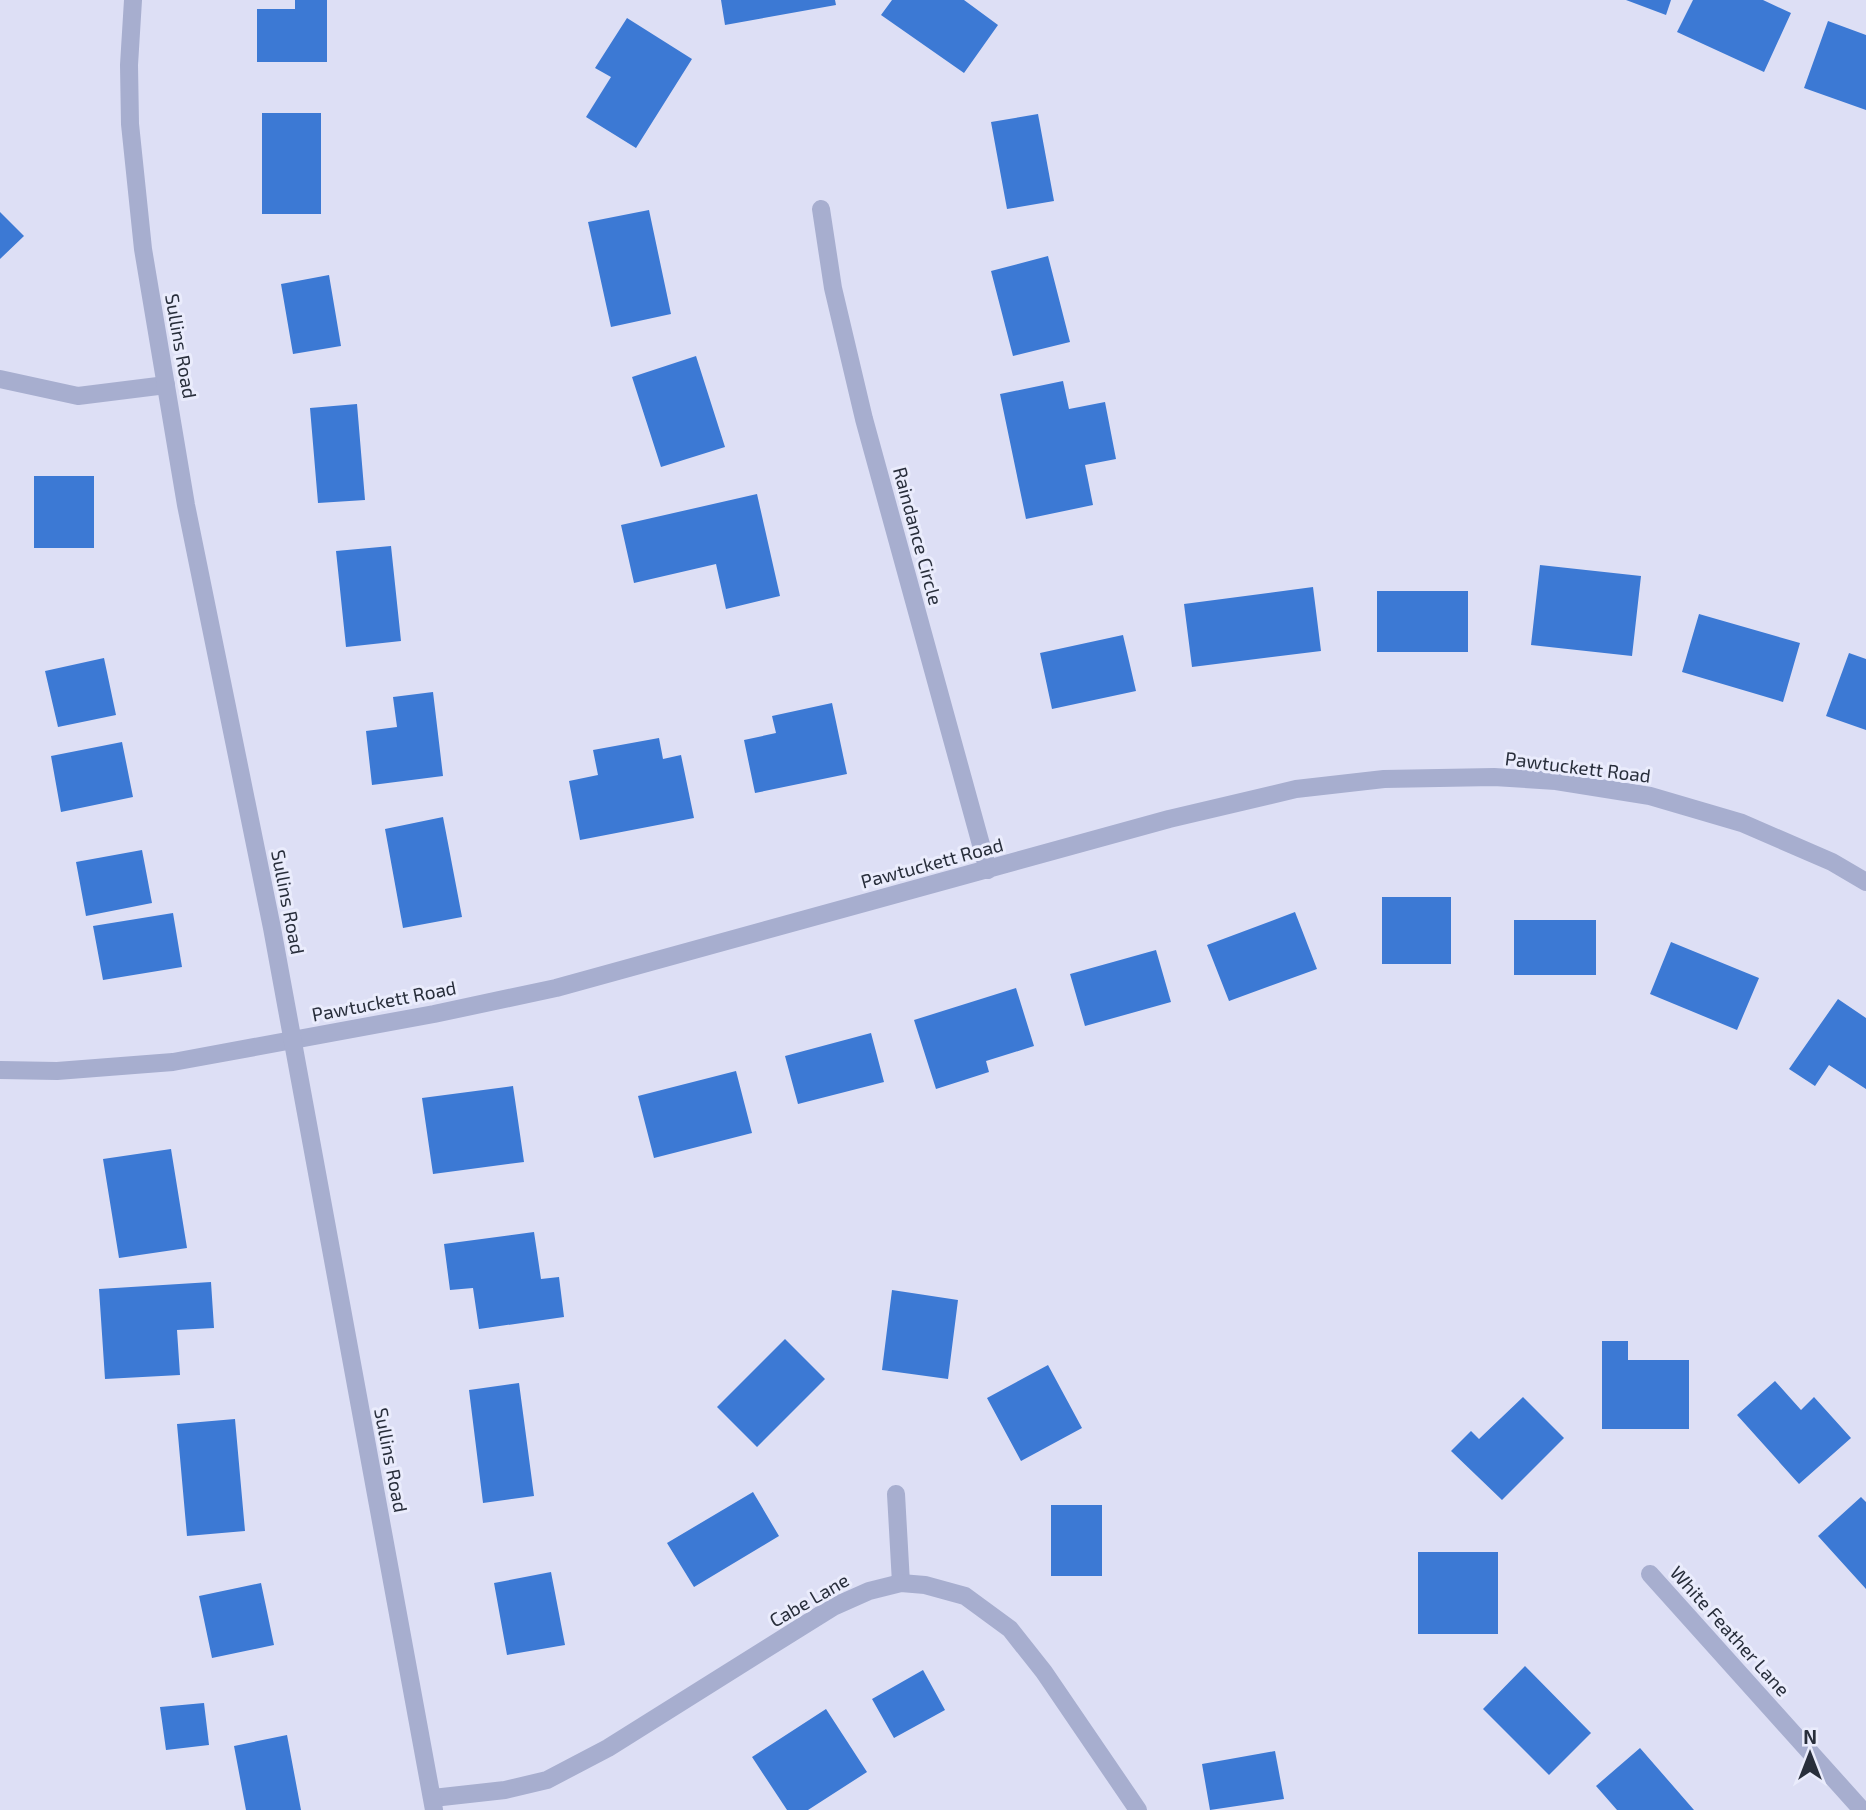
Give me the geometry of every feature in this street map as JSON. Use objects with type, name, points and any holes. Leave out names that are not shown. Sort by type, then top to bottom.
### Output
[{"type":"street","name":"Sullins Road","points":[[133,0],[129,65],[130,124],[143,249],[189,519],[272,928],[434,1804]]},
{"type":"street","name":"Raindance Circle","points":[[821,209],[833,288],[864,419],[988,870]]},
{"type":"street","points":[[0,379],[78,396],[166,385]]},
{"type":"street","name":"Pawtuckett Road","points":[[0,1070],[57,1071],[173,1062],[434,1014],[556,988],[1170,819],[1296,789],[1384,779],[1494,777],[1556,781],[1650,796],[1742,823],[1832,862],[1866,882]]},
{"type":"street","points":[[896,1494],[901,1583]]},
{"type":"street","name":"White Feather Lane","points":[[1650,1574],[1862,1810]]},
{"type":"street","name":"Cabe Lane","points":[[434,1804],[547,1780],[608,1748],[834,1607],[869,1591],[901,1583],[925,1585],[965,1596],[1010,1629],[1044,1672],[1138,1810]]},
{"type":"building","points":[[295,0],[327,0],[327,62],[257,62],[257,9],[295,9]]},
{"type":"building","points":[[721,0],[835,0],[836,5],[725,25]]},
{"type":"building","points":[[892,0],[964,0],[998,25],[964,73],[881,15]]},
{"type":"building","points":[[1626,0],[1671,0],[1666,15]]},
{"type":"building","points":[[1693,0],[1763,0],[1791,13],[1764,72],[1677,32]]},
{"type":"building","points":[[627,18],[692,59],[636,148],[586,117],[611,77],[595,68]]},
{"type":"building","points":[[1828,21],[1866,35],[1866,110],[1804,88]]},
{"type":"building","points":[[262,113],[321,113],[321,214],[262,214]]},
{"type":"building","points":[[1038,114],[1054,201],[1007,209],[991,122]]},
{"type":"building","points":[[649,210],[671,314],[611,327],[588,222]]},
{"type":"building","points":[[0,212],[24,236],[0,259]]},
{"type":"building","points":[[1048,256],[1070,342],[1013,356],[991,271]]},
{"type":"building","points":[[329,275],[341,346],[293,354],[281,284]]},
{"type":"building","points":[[696,356],[725,447],[661,467],[632,377]]},
{"type":"building","points":[[1063,381],[1069,409],[1105,402],[1116,459],[1085,465],[1093,505],[1026,519],[1000,394]]},
{"type":"building","points":[[357,404],[365,500],[318,503],[310,408]]},
{"type":"building","points":[[34,476],[94,476],[94,548],[34,548]]},
{"type":"building","points":[[757,494],[780,596],[726,609],[716,564],[634,583],[621,525]]},
{"type":"building","points":[[391,546],[401,641],[346,647],[336,551]]},
{"type":"building","points":[[1540,565],[1641,576],[1632,656],[1531,645]]},
{"type":"building","points":[[1313,587],[1321,651],[1192,667],[1184,604]]},
{"type":"building","points":[[1377,591],[1468,591],[1468,652],[1377,652]]},
{"type":"building","points":[[1699,614],[1800,643],[1783,702],[1682,672]]},
{"type":"building","points":[[1123,635],[1136,691],[1052,709],[1040,653]]},
{"type":"building","points":[[1849,653],[1866,659],[1866,730],[1826,716]]},
{"type":"building","points":[[104,658],[116,715],[58,727],[45,671]]},
{"type":"building","points":[[433,692],[443,776],[372,785],[366,731],[397,727],[393,697]]},
{"type":"building","points":[[832,703],[847,774],[755,793],[744,740],[776,733],[772,716]]},
{"type":"building","points":[[659,738],[663,759],[681,755],[694,818],[580,840],[569,781],[598,775],[593,750]]},
{"type":"building","points":[[122,742],[133,797],[61,812],[51,756]]},
{"type":"building","points":[[443,817],[462,917],[403,928],[385,829]]},
{"type":"building","points":[[142,850],[152,903],[86,916],[76,862]]},
{"type":"building","points":[[1382,897],[1451,897],[1451,964],[1382,964]]},
{"type":"building","points":[[1295,912],[1317,969],[1229,1001],[1207,945]]},
{"type":"building","points":[[173,913],[182,967],[103,980],[93,926]]},
{"type":"building","points":[[1514,920],[1596,920],[1596,975],[1514,975]]},
{"type":"building","points":[[1671,942],[1759,978],[1737,1030],[1650,994]]},
{"type":"building","points":[[1156,950],[1171,1002],[1085,1026],[1070,974]]},
{"type":"building","points":[[1016,988],[1034,1046],[986,1061],[989,1072],[936,1089],[914,1020]]},
{"type":"building","points":[[1838,999],[1866,1018],[1866,1089],[1829,1065],[1815,1086],[1789,1069]]},
{"type":"building","points":[[871,1033],[884,1082],[798,1104],[785,1056]]},
{"type":"building","points":[[736,1071],[752,1133],[654,1158],[638,1096]]},
{"type":"building","points":[[513,1086],[524,1162],[433,1174],[422,1098]]},
{"type":"building","points":[[171,1149],[187,1248],[119,1258],[103,1159]]},
{"type":"building","points":[[534,1232],[541,1279],[559,1277],[564,1317],[479,1329],[473,1288],[450,1290],[444,1244]]},
{"type":"building","points":[[211,1282],[214,1328],[177,1330],[180,1375],[105,1379],[99,1289]]},
{"type":"building","points":[[892,1290],[958,1300],[948,1379],[882,1370]]},
{"type":"building","points":[[785,1339],[825,1379],[757,1447],[717,1407]]},
{"type":"building","points":[[1602,1341],[1628,1341],[1628,1360],[1689,1360],[1689,1429],[1602,1429]]},
{"type":"building","points":[[1048,1365],[1082,1428],[1021,1461],[987,1398]]},
{"type":"building","points":[[1775,1381],[1801,1410],[1814,1397],[1851,1438],[1799,1484],[1737,1415]]},
{"type":"building","points":[[519,1383],[534,1496],[483,1503],[469,1390]]},
{"type":"building","points":[[1523,1397],[1564,1438],[1502,1500],[1451,1451],[1471,1431],[1479,1439]]},
{"type":"building","points":[[235,1419],[245,1531],[187,1536],[177,1424]]},
{"type":"building","points":[[753,1492],[779,1536],[694,1587],[667,1543]]},
{"type":"building","points":[[1861,1497],[1866,1502],[1866,1589],[1818,1536]]},
{"type":"building","points":[[1051,1505],[1102,1505],[1102,1576],[1051,1576]]},
{"type":"building","points":[[1418,1552],[1498,1552],[1498,1634],[1418,1634]]},
{"type":"building","points":[[551,1572],[565,1645],[507,1655],[494,1583]]},
{"type":"building","points":[[261,1583],[274,1645],[212,1658],[199,1596]]},
{"type":"building","points":[[1525,1666],[1591,1733],[1549,1775],[1483,1709]]},
{"type":"building","points":[[923,1670],[945,1710],[894,1738],[872,1699]]},
{"type":"building","points":[[204,1703],[209,1745],[166,1750],[160,1707]]},
{"type":"building","points":[[826,1709],[867,1772],[808,1810],[787,1810],[752,1757]]},
{"type":"building","points":[[287,1735],[301,1810],[246,1810],[234,1746]]},
{"type":"building","points":[[1640,1748],[1694,1810],[1617,1810],[1596,1786]]},
{"type":"building","points":[[1275,1751],[1284,1799],[1210,1810],[1202,1764]]}]
